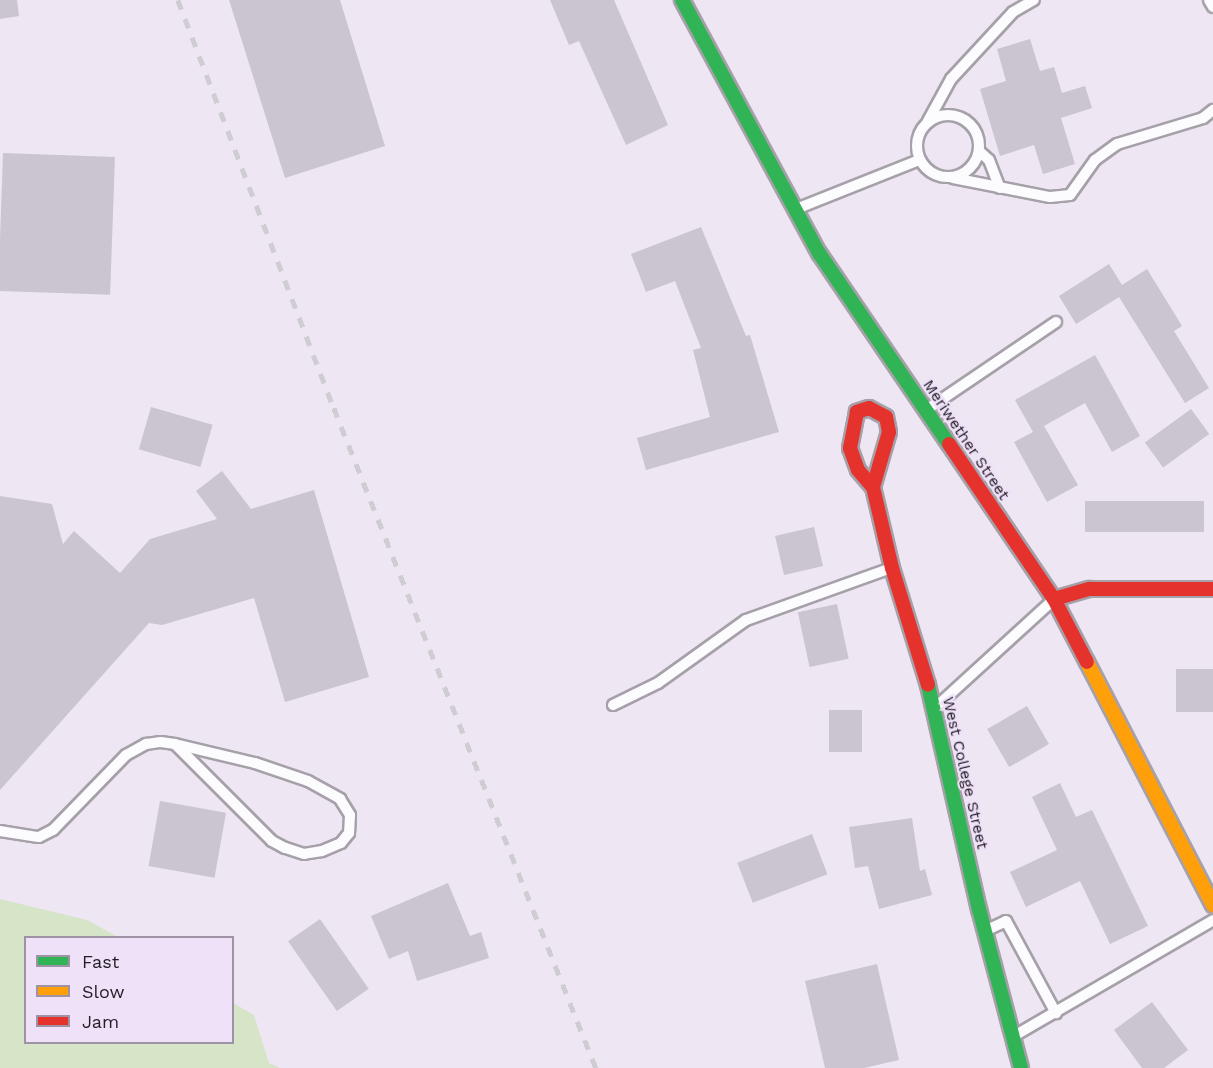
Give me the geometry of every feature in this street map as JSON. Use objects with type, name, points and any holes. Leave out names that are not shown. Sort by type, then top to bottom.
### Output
[{"type":"street","name":"Meriwether Street","points":[[682,0],[819,253],[1054,599],[1213,905]]},
{"type":"street","name":"West College Street","points":[[873,487],[889,432],[886,417],[869,408],[857,412],[850,448],[858,470],[873,487],[892,568],[935,708],[985,930],[1021,1068]]},
{"type":"street","points":[[1054,599],[1090,590],[1213,589]]},
{"type":"lane","points":[[1034,0],[1013,12],[951,79],[917,140],[919,160],[933,174],[1050,197],[1070,195],[1095,160],[1117,144],[1203,118],[1213,111]]},
{"type":"lane","points":[[1209,0],[1213,6]]},
{"type":"lane","points":[[928,121],[938,116],[959,117],[975,130],[979,151],[971,169],[953,178]]},
{"type":"lane","points":[[979,151],[989,160],[1000,188]]},
{"type":"lane","points":[[796,210],[919,160]]},
{"type":"lane","points":[[926,411],[1056,322]]},
{"type":"lane","points":[[613,705],[658,683],[746,621],[892,568]]},
{"type":"lane","points":[[935,708],[1054,599]]},
{"type":"lane","points":[[0,831],[39,837],[53,830],[126,755],[146,744],[175,744],[255,763],[308,781],[340,799],[350,815],[349,833],[340,843],[322,850],[304,854],[285,848],[272,841],[175,744]]},
{"type":"lane","points":[[1013,1036],[1213,920]]},
{"type":"lane","points":[[985,930],[1006,921],[1056,1012]]},
{"type":"green space","points":[[0,899],[87,920],[116,936],[24,936],[24,1044],[234,1044],[234,1004],[254,1015],[269,1063],[280,1068],[0,1068]]},
{"type":"building","points":[[0,0],[17,0],[19,16],[0,19]]},
{"type":"building","points":[[229,0],[340,0],[385,146],[285,178]]},
{"type":"building","points":[[550,0],[614,0],[668,125],[626,145],[579,41],[569,45]]},
{"type":"building","points":[[1030,39],[1040,71],[1054,67],[1062,93],[1085,86],[1092,108],[1061,118],[1075,164],[1043,174],[1034,145],[1000,156],[980,89],[1006,81],[997,49]]},
{"type":"building","points":[[3,153],[115,157],[110,295],[0,291]]},
{"type":"building","points":[[701,227],[746,336],[750,335],[779,432],[646,470],[637,438],[710,417],[693,350],[701,348],[675,281],[646,292],[631,254]]},
{"type":"building","points":[[1109,264],[1122,285],[1147,269],[1182,326],[1174,331],[1209,388],[1185,403],[1119,297],[1076,324],[1059,296]]},
{"type":"building","points":[[1095,355],[1140,436],[1112,452],[1085,403],[1044,426],[1078,485],[1047,502],[1014,442],[1033,432],[1015,400]]},
{"type":"building","points":[[151,407],[213,425],[200,467],[139,449]]},
{"type":"building","points":[[1191,409],[1209,434],[1163,468],[1145,443]]},
{"type":"building","points":[[222,471],[251,509],[314,490],[369,677],[285,702],[254,598],[162,625],[149,623],[0,790],[0,496],[52,504],[63,544],[74,531],[120,573],[150,539],[217,519],[196,491]]},
{"type":"building","points":[[1085,501],[1204,501],[1204,532],[1085,532]]},
{"type":"building","points":[[814,527],[823,566],[784,575],[775,536]]},
{"type":"building","points":[[837,604],[849,659],[810,667],[798,612]]},
{"type":"building","points":[[1176,669],[1213,669],[1213,712],[1176,712]]},
{"type":"building","points":[[1027,706],[1049,744],[1009,767],[987,729]]},
{"type":"building","points":[[829,710],[862,710],[862,752],[829,752]]},
{"type":"building","points":[[1060,783],[1076,817],[1092,810],[1148,926],[1110,944],[1080,881],[1026,907],[1010,872],[1057,850],[1032,797]]},
{"type":"building","points":[[160,801],[226,813],[215,878],[149,866]]},
{"type":"building","points":[[912,818],[920,871],[925,869],[932,895],[879,909],[868,866],[855,868],[849,827]]},
{"type":"building","points":[[812,834],[827,874],[753,903],[737,863]]},
{"type":"building","points":[[448,883],[470,936],[481,932],[489,958],[417,981],[408,951],[389,959],[371,916]]},
{"type":"building","points":[[320,919],[369,989],[337,1011],[288,941]]},
{"type":"building","points":[[877,964],[899,1060],[864,1068],[825,1068],[805,981]]},
{"type":"building","points":[[1152,1002],[1188,1050],[1164,1068],[1142,1068],[1114,1030]]},
{"type":"railway","points":[[178,0],[334,408],[596,1068]]},
{"type":"traffic: fast","points":[[682,0],[819,253],[949,444]]},
{"type":"traffic: fast","points":[[928,685],[979,909],[1021,1068]]},
{"type":"traffic: slow","points":[[1087,662],[1213,905]]},
{"type":"traffic: jam","points":[[873,487],[889,432],[886,417],[869,408],[857,412],[850,448],[858,470],[873,487],[892,568],[928,685]]},
{"type":"traffic: jam","points":[[949,444],[1054,599],[1087,662]]},
{"type":"traffic: jam","points":[[1054,599],[1090,589],[1213,589]]}]
